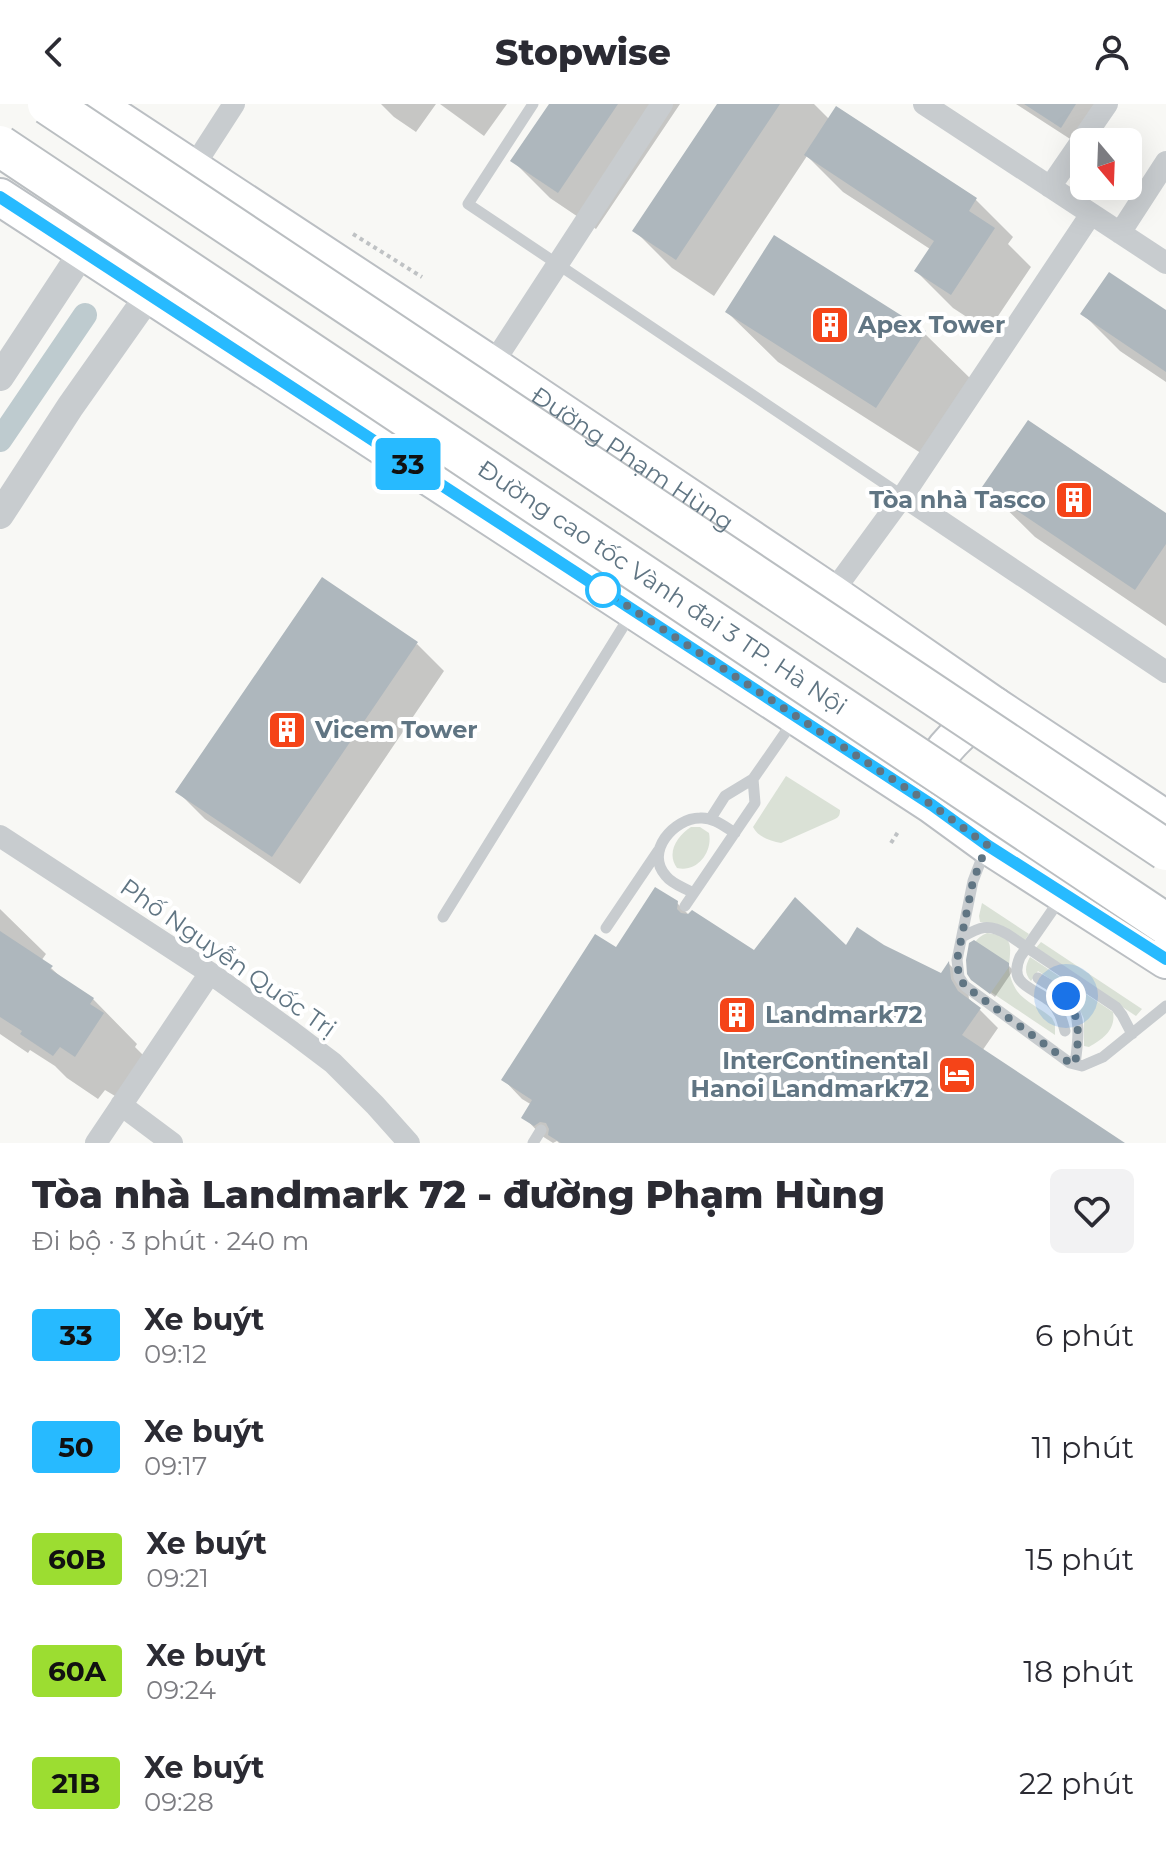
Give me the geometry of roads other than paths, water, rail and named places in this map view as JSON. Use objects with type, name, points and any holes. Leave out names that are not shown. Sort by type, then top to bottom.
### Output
[{"type":"highway","points":[[48,104],[1166,850]]},
{"type":"highway","name":"Đường cao tốc Vành đai 3 TP. Hà Nội","points":[[0,146],[1166,924]]},
{"type":"main road","name":"Đường Phạm Hùng","points":[[95,104],[492,365],[1166,819]]},
{"type":"main road","points":[[0,197],[1166,960]]},
{"type":"main road","points":[[932,805],[929,784],[936,762],[968,724],[995,706]]},
{"type":"street","points":[[192,169],[234,104]]},
{"type":"street","points":[[492,365],[662,104]]},
{"type":"street","points":[[924,104],[1166,263]]},
{"type":"street","points":[[1050,187],[1107,104]]},
{"type":"street","points":[[1120,233],[1166,162]]},
{"type":"street","points":[[832,593],[903,496],[1091,214]]},
{"type":"street","points":[[0,377],[83,251]]},
{"type":"street","points":[[0,515],[70,407],[149,295]]},
{"type":"street","points":[[903,496],[1166,672]]},
{"type":"street","name":"Phố Nguyễn Quốc Trị","points":[[0,836],[210,973],[333,1063],[409,1143]]},
{"type":"street","points":[[96,1143],[210,973]]},
{"type":"street","points":[[121,1105],[172,1143]]},
{"type":"lane","points":[[533,104],[468,204],[903,496]]},
{"type":"lane","points":[[443,917],[634,610]]},
{"type":"lane","points":[[711,818],[725,796],[753,779],[797,717]]},
{"type":"lane","points":[[685,906],[755,803],[753,779]]},
{"type":"lane","points":[[606,928],[668,834],[681,822],[698,817],[711,818],[735,833]]},
{"type":"lane","points":[[987,845],[973,881],[957,960],[959,977],[965,986],[1070,1063],[1082,1066],[1103,1057],[1166,1006]]},
{"type":"lane","points":[[658,850],[665,876],[693,893]]},
{"type":"lane","points":[[1063,894],[1016,967],[1018,978],[1025,986],[1050,1001],[1057,1009],[1065,1031]]},
{"type":"lane","points":[[962,937],[974,930],[996,928],[1116,1007],[1132,1034]]},
{"type":"lane","points":[[1038,978],[1066,996],[1073,1006],[1079,1029],[1075,1064]]},
{"type":"lane","points":[[533,1143],[541,1130]]},
{"type":"waterway","points":[[0,440],[85,315]]},
{"type":"place","name":"Apex Tower","points":[[830,325]]},
{"type":"place","name":"Tòa nhà Tasco","points":[[1074,500]]},
{"type":"place","name":"Vicem Tower","points":[[287,730]]},
{"type":"place","name":"Landmark72","points":[[737,1015]]},
{"type":"place","name":"InterContinental Hanoi Landmark72","points":[[957,1075]]}]
